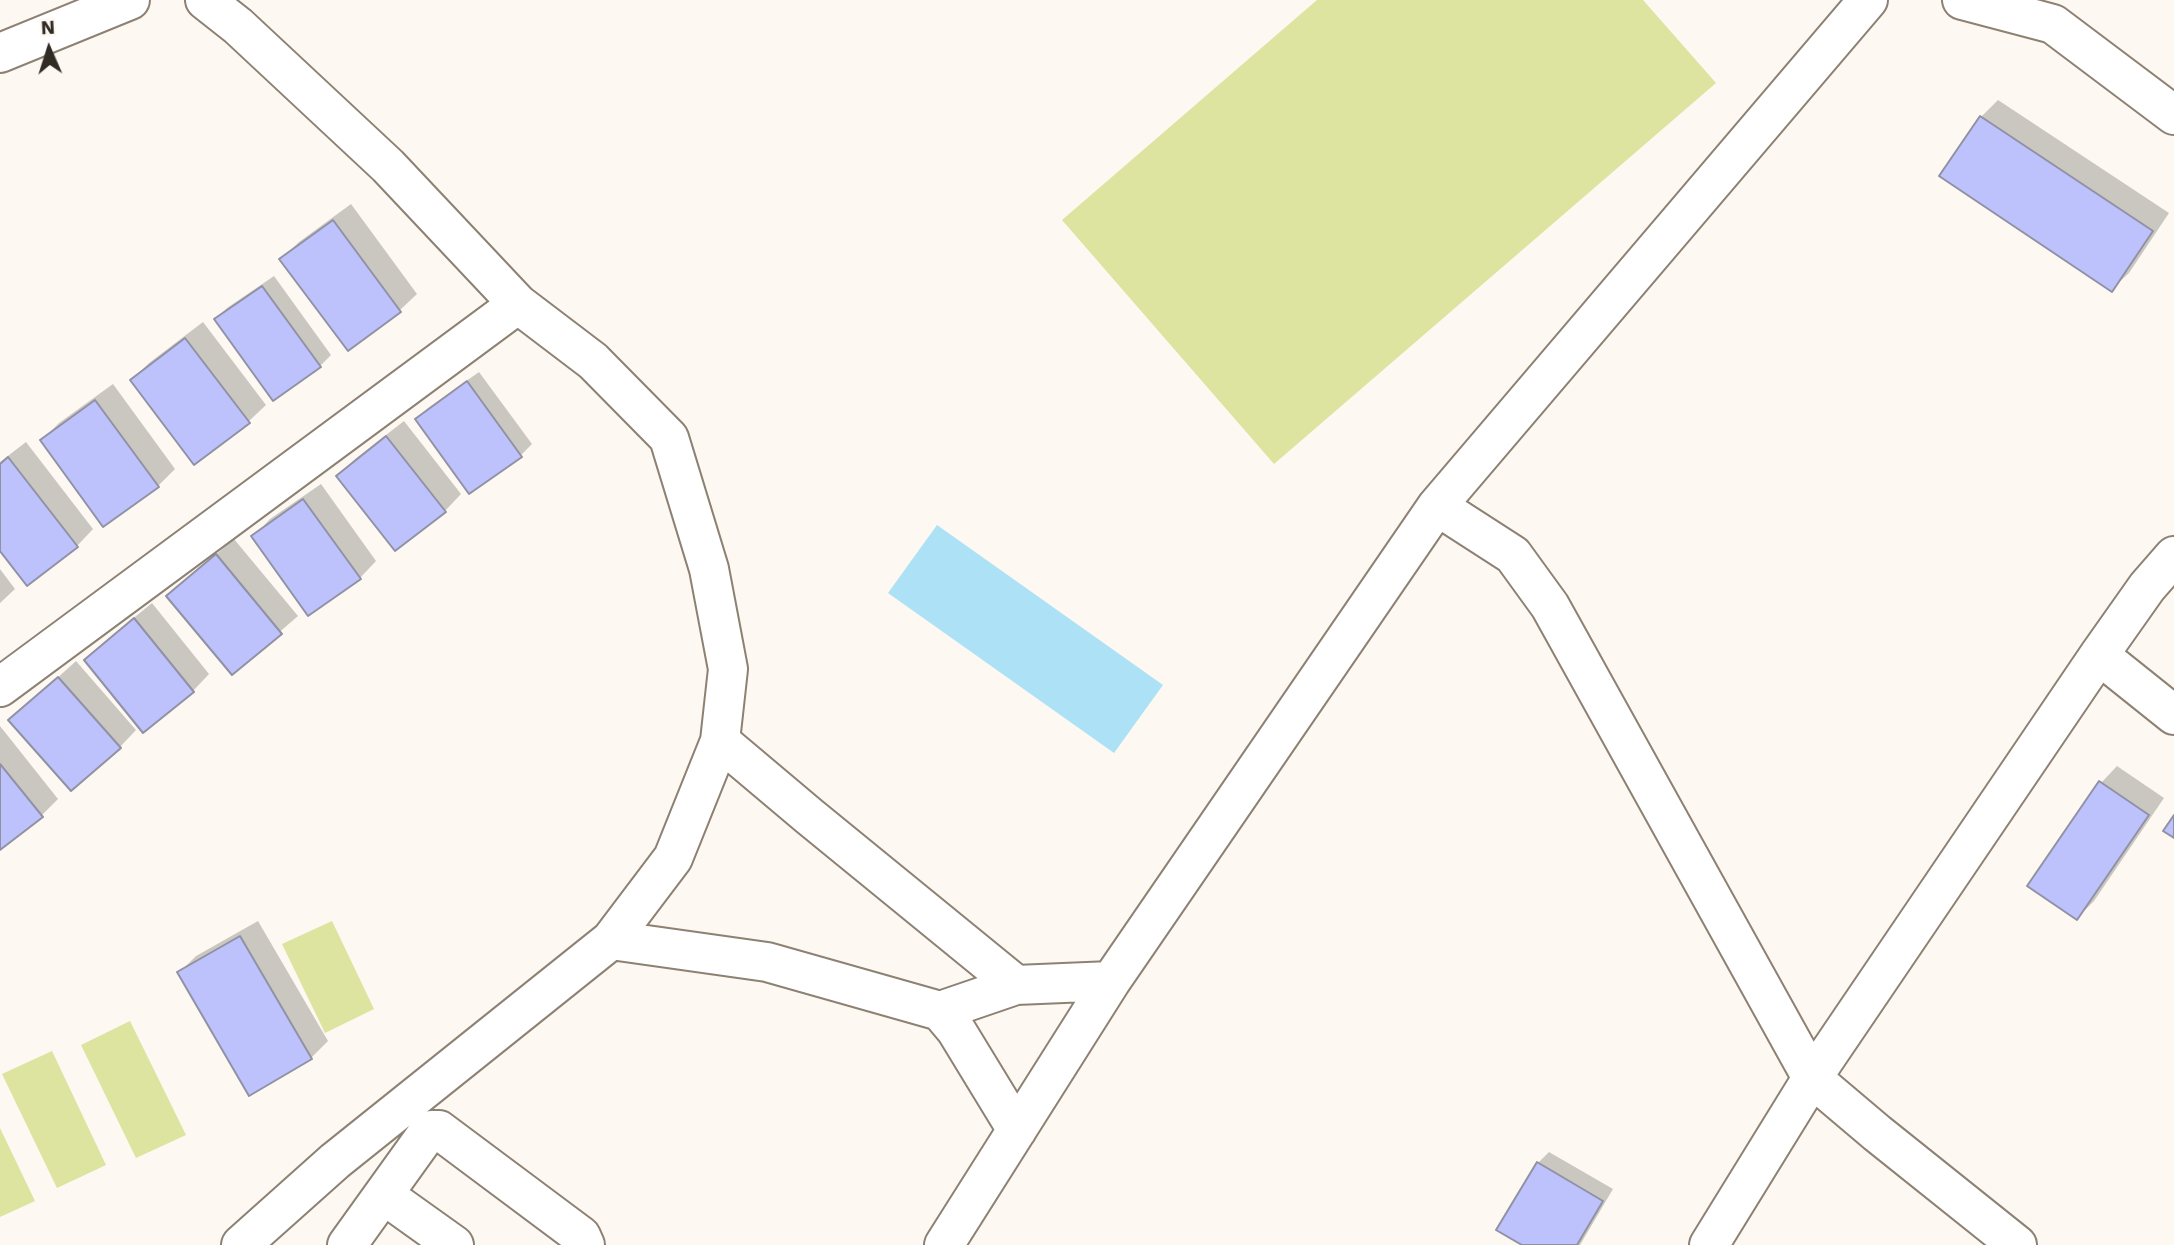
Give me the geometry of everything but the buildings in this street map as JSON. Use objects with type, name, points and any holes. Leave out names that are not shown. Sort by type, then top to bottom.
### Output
[{"type":"street","points":[[0,53],[130,0]]},
{"type":"street","points":[[205,0],[238,26],[388,166],[518,304],[593,361],[669,438],[709,569],[728,669],[720,741],[673,858],[611,940],[335,1161],[241,1245]]},
{"type":"street","points":[[944,1245],[1111,981],[1437,506],[1868,0]]},
{"type":"street","points":[[1962,0],[2051,12],[2174,115]]},
{"type":"street","points":[[0,687],[518,304]]},
{"type":"street","points":[[1437,506],[1513,555],[1550,606],[1812,1078],[2017,1245]]},
{"type":"street","points":[[1709,1245],[1812,1078],[2099,655],[2147,587],[2174,556]]},
{"type":"street","points":[[2099,655],[2174,715]]},
{"type":"street","points":[[720,741],[1016,985]]},
{"type":"street","points":[[611,940],[767,962],[940,1011],[956,1030],[1017,1130]]},
{"type":"street","points":[[940,1011],[1016,985],[1111,981]]},
{"type":"street","points":[[347,1245],[432,1130],[439,1130],[581,1236],[585,1245]]},
{"type":"street","points":[[384,1195],[454,1245]]},
{"type":"green space","points":[[1317,0],[1643,0],[1716,83],[1274,464],[1062,220]]},
{"type":"green space","points":[[332,921],[374,1009],[325,1033],[282,944]]},
{"type":"green space","points":[[130,1021],[186,1135],[136,1158],[81,1045]]},
{"type":"green space","points":[[52,1051],[106,1165],[57,1188],[2,1074]]},
{"type":"green space","points":[[0,1128],[35,1201],[0,1217]]},
{"type":"water","points":[[937,525],[1163,685],[1114,753],[888,593]]}]
